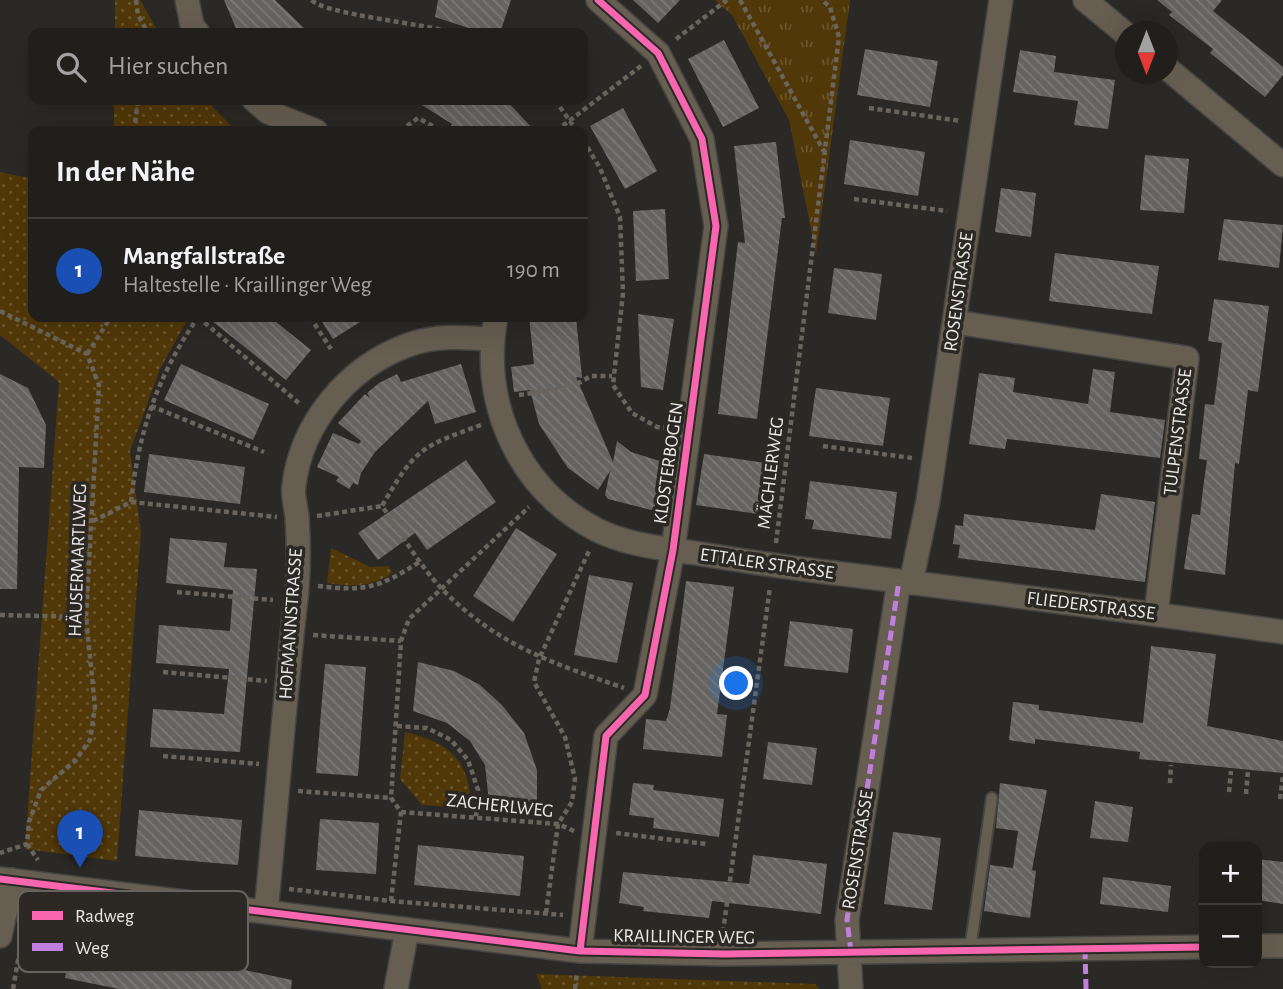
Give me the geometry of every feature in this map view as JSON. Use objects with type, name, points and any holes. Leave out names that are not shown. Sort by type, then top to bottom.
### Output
[{"type":"street","points":[[187,0],[195,28]]},
{"type":"street","name":"KLOSTERBOGEN","points":[[598,0],[658,53],[702,139],[716,226],[673,550],[645,695]]},
{"type":"street","name":"ROSENSTRASSE","points":[[851,989],[851,952],[847,920],[905,582],[934,461],[1001,0]]},
{"type":"street","points":[[1085,0],[1115,26]]},
{"type":"street","points":[[1178,78],[1283,165]]},
{"type":"street","points":[[260,105],[268,112],[303,126]]},
{"type":"street","name":"TULPENSTRASSE","points":[[955,322],[1187,358],[1156,614]]},
{"type":"street","name":"ETTALER STRASSE","points":[[494,328],[499,408],[511,445],[545,492],[571,514],[599,531],[633,543],[905,582]]},
{"type":"street","name":"HOFMANNSTRASSE","points":[[266,912],[298,584],[297,518],[293,489],[299,456],[317,419],[344,387],[369,367],[408,345],[494,328]]},
{"type":"street","name":"FLIEDERSTRASSE","points":[[905,582],[1283,632]]},
{"type":"street","points":[[580,951],[606,736],[645,695]]},
{"type":"street","points":[[0,936],[6,880]]},
{"type":"street","name":"KRAILLINGER WEG","points":[[6,880],[95,891]]},
{"type":"street","name":"KRAILLINGER WEG","points":[[248,910],[580,951],[723,954],[1199,947]]},
{"type":"street","points":[[396,989],[407,930]]},
{"type":"street","points":[[1262,946],[1283,946]]},
{"type":"lane","points":[[970,950],[992,798]]},
{"type":"path","points":[[136,0],[138,15],[145,28]]},
{"type":"path","points":[[312,0],[315,4],[342,13],[431,28]]},
{"type":"path","points":[[740,0],[826,155]]},
{"type":"path","points":[[135,126],[137,105]]},
{"type":"path","points":[[559,105],[573,126]]},
{"type":"path","points":[[869,108],[983,124]]},
{"type":"path","points":[[407,126],[418,118],[433,126]]},
{"type":"path","points":[[588,148],[600,168],[620,217],[623,293],[613,385],[632,413],[657,427],[690,429]]},
{"type":"path","points":[[854,199],[970,215]]},
{"type":"path","points":[[0,311],[87,354],[108,322]]},
{"type":"path","points":[[131,502],[136,455],[151,407],[169,359],[195,322]]},
{"type":"path","points":[[204,322],[317,419]]},
{"type":"path","points":[[313,322],[331,349]]},
{"type":"path","points":[[382,506],[402,471],[429,444],[499,408],[572,387],[591,376],[612,376]]},
{"type":"path","points":[[151,407],[264,452]]},
{"type":"path","points":[[823,446],[934,461]]},
{"type":"path","points":[[391,901],[401,812],[391,797],[401,641],[410,619],[440,587],[545,492]]},
{"type":"path","points":[[93,522],[131,502],[251,516],[297,518],[382,506]]},
{"type":"path","points":[[382,506],[440,587],[479,623],[538,659],[645,695]]},
{"type":"path","points":[[546,912],[558,824],[572,802],[575,779],[565,737],[534,682],[538,659],[599,531]]},
{"type":"path","points":[[316,586],[355,590],[387,583],[421,561]]},
{"type":"path","points":[[177,592],[275,600]]},
{"type":"path","points":[[0,615],[86,617]]},
{"type":"path","points":[[312,635],[401,641]]},
{"type":"path","points":[[163,672],[268,681]]},
{"type":"path","points":[[397,726],[428,728],[451,740],[468,760],[478,790],[476,817]]},
{"type":"path","points":[[163,756],[260,765]]},
{"type":"path","points":[[1170,783],[1171,765]]},
{"type":"path","points":[[1229,792],[1231,771]]},
{"type":"path","points":[[1246,794],[1248,771]]},
{"type":"path","points":[[1280,799],[1283,775]]},
{"type":"path","points":[[298,791],[391,797]]},
{"type":"path","points":[[0,853],[27,844],[38,859]]},
{"type":"path","points":[[285,888],[391,901],[584,917]]},
{"type":"green space","points":[[115,0],[140,0],[156,28],[115,28]]},
{"type":"green space","points":[[715,0],[850,0],[816,254],[789,120],[732,15]]},
{"type":"green space","points":[[114,105],[211,105],[231,126],[114,126]]},
{"type":"green space","points":[[0,172],[28,178],[28,322],[186,322],[160,369],[130,451],[141,532],[117,861],[25,849],[59,382],[0,335]]},
{"type":"green space","points":[[331,548],[370,567],[388,566],[393,573],[361,585],[327,583]]},
{"type":"green space","points":[[405,732],[434,742],[454,756],[467,777],[471,808],[422,805],[400,779]]},
{"type":"green space","points":[[536,974],[815,984],[819,989],[542,989]]},
{"type":"building","points":[[224,0],[275,0],[304,28],[236,28]]},
{"type":"building","points":[[438,0],[511,0],[502,28],[469,28],[435,17]]},
{"type":"building","points":[[633,0],[680,0],[658,23]]},
{"type":"building","points":[[1157,0],[1222,0],[1213,11],[1283,67],[1283,75],[1265,97],[1210,53],[1213,49],[1169,15],[1172,12]]},
{"type":"building","points":[[724,40],[759,108],[723,127],[688,59]]},
{"type":"building","points":[[865,49],[938,61],[930,107],[857,95]]},
{"type":"building","points":[[1020,50],[1056,56],[1054,72],[1115,80],[1108,129],[1074,125],[1078,101],[1013,92]]},
{"type":"building","points":[[422,105],[511,105],[530,126],[451,126],[452,124]]},
{"type":"building","points":[[623,108],[657,171],[625,189],[590,126]]},
{"type":"building","points":[[850,140],[925,152],[918,196],[844,184]]},
{"type":"building","points":[[776,142],[785,218],[782,218],[757,419],[718,414],[738,242],[745,243],[734,146]]},
{"type":"building","points":[[1145,155],[1189,159],[1184,213],[1140,210]]},
{"type":"building","points":[[1001,188],[1036,193],[1031,237],[995,232]]},
{"type":"building","points":[[665,209],[669,279],[636,281],[633,211]]},
{"type":"building","points":[[1224,219],[1283,225],[1279,268],[1218,260]]},
{"type":"building","points":[[1055,253],[1159,266],[1152,314],[1049,301]]},
{"type":"building","points":[[834,268],[882,274],[876,320],[828,313]]},
{"type":"building","points":[[1214,299],[1269,306],[1258,392],[1248,390],[1239,464],[1235,463],[1225,575],[1184,569],[1192,514],[1200,515],[1207,460],[1199,459],[1205,404],[1214,405],[1222,343],[1208,341]]},
{"type":"building","points":[[638,314],[674,319],[663,390],[641,387]]},
{"type":"building","points":[[213,322],[276,322],[311,350],[286,380]]},
{"type":"building","points":[[322,322],[360,322],[333,339]]},
{"type":"building","points":[[530,322],[576,322],[582,378],[576,377],[613,462],[617,441],[631,452],[663,462],[655,511],[608,499],[605,495],[610,471],[598,490],[568,468],[539,424],[530,390],[514,392],[511,367],[534,364]]},
{"type":"building","points":[[181,364],[269,404],[253,440],[164,400]]},
{"type":"building","points":[[461,364],[476,412],[435,424],[428,401],[375,452],[361,473],[358,485],[353,483],[349,489],[336,481],[339,477],[317,467],[333,433],[359,444],[361,441],[338,423],[365,394],[370,398],[367,393],[379,383],[397,374],[401,382]]},
{"type":"building","points":[[1093,369],[1115,372],[1110,412],[1165,420],[1160,458],[1007,439],[1005,449],[969,444],[979,373],[1015,378],[1013,392],[1088,404]]},
{"type":"building","points":[[0,374],[28,388],[46,425],[44,468],[19,467],[17,589],[0,589]]},
{"type":"building","points":[[816,388],[890,398],[883,446],[809,436]]},
{"type":"building","points":[[149,454],[245,467],[240,504],[144,492]]},
{"type":"building","points":[[704,454],[766,463],[758,514],[696,505]]},
{"type":"building","points":[[466,460],[496,502],[427,550],[415,533],[378,560],[358,533]]},
{"type":"building","points":[[810,481],[897,492],[891,539],[812,529],[814,520],[805,519]]},
{"type":"building","points":[[1101,494],[1155,502],[1145,582],[958,558],[960,545],[953,544],[955,525],[963,526],[964,514],[1095,530]]},
{"type":"building","points":[[516,528],[557,554],[513,622],[473,596]]},
{"type":"building","points":[[170,538],[227,543],[224,567],[257,569],[240,752],[150,747],[153,709],[224,714],[229,669],[156,663],[159,625],[230,631],[233,590],[166,583]]},
{"type":"building","points":[[589,575],[633,583],[617,663],[574,655]]},
{"type":"building","points":[[686,581],[734,587],[717,714],[727,715],[722,757],[643,749],[646,719],[666,721],[670,708]]},
{"type":"building","points":[[790,621],[853,629],[848,673],[784,666]]},
{"type":"building","points":[[1151,646],[1216,654],[1207,726],[1283,741],[1283,773],[1139,759],[1140,752],[1035,739],[1035,744],[1009,740],[1013,702],[1039,705],[1039,710],[1143,723]]},
{"type":"building","points":[[418,662],[454,671],[480,685],[502,705],[524,733],[537,770],[537,807],[489,802],[485,765],[470,741],[447,723],[413,711]]},
{"type":"building","points":[[325,664],[366,667],[358,776],[316,773]]},
{"type":"building","points":[[768,742],[817,748],[812,785],[763,779]]},
{"type":"building","points":[[633,783],[654,785],[653,790],[724,799],[719,837],[653,828],[654,818],[629,815]]},
{"type":"building","points":[[1000,783],[1047,790],[1032,870],[1036,871],[1030,918],[984,911],[990,865],[1013,868],[1018,831],[996,828]]},
{"type":"building","points":[[1095,801],[1133,807],[1128,842],[1090,838]]},
{"type":"building","points":[[139,810],[242,820],[238,865],[135,856]]},
{"type":"building","points":[[320,819],[379,823],[376,874],[316,870]]},
{"type":"building","points":[[893,832],[941,838],[932,910],[884,904]]},
{"type":"building","points":[[418,845],[524,856],[520,896],[414,885]]},
{"type":"building","points":[[753,855],[827,864],[821,914],[712,901],[709,918],[643,911],[644,907],[619,903],[623,872],[749,884]]},
{"type":"building","points":[[1262,860],[1283,862],[1283,904],[1262,901]]},
{"type":"building","points":[[1103,877],[1171,886],[1168,912],[1100,904]]},
{"type":"building","points":[[248,971],[292,980],[291,989],[119,989],[65,978],[66,972]]},
{"type":"marked path","points":[[851,952],[847,920],[899,581]]},
{"type":"marked path","points":[[1085,949],[1086,989]]},
{"type":"cycle path","points":[[580,951],[606,736],[645,695],[673,550],[716,226],[702,139],[658,53],[598,0]]},
{"type":"cycle path","points":[[0,879],[97,891]]},
{"type":"cycle path","points":[[248,910],[580,951],[724,954],[1199,947]]},
{"type":"place","name":"Mangfallstraße","points":[[80,868]]}]
